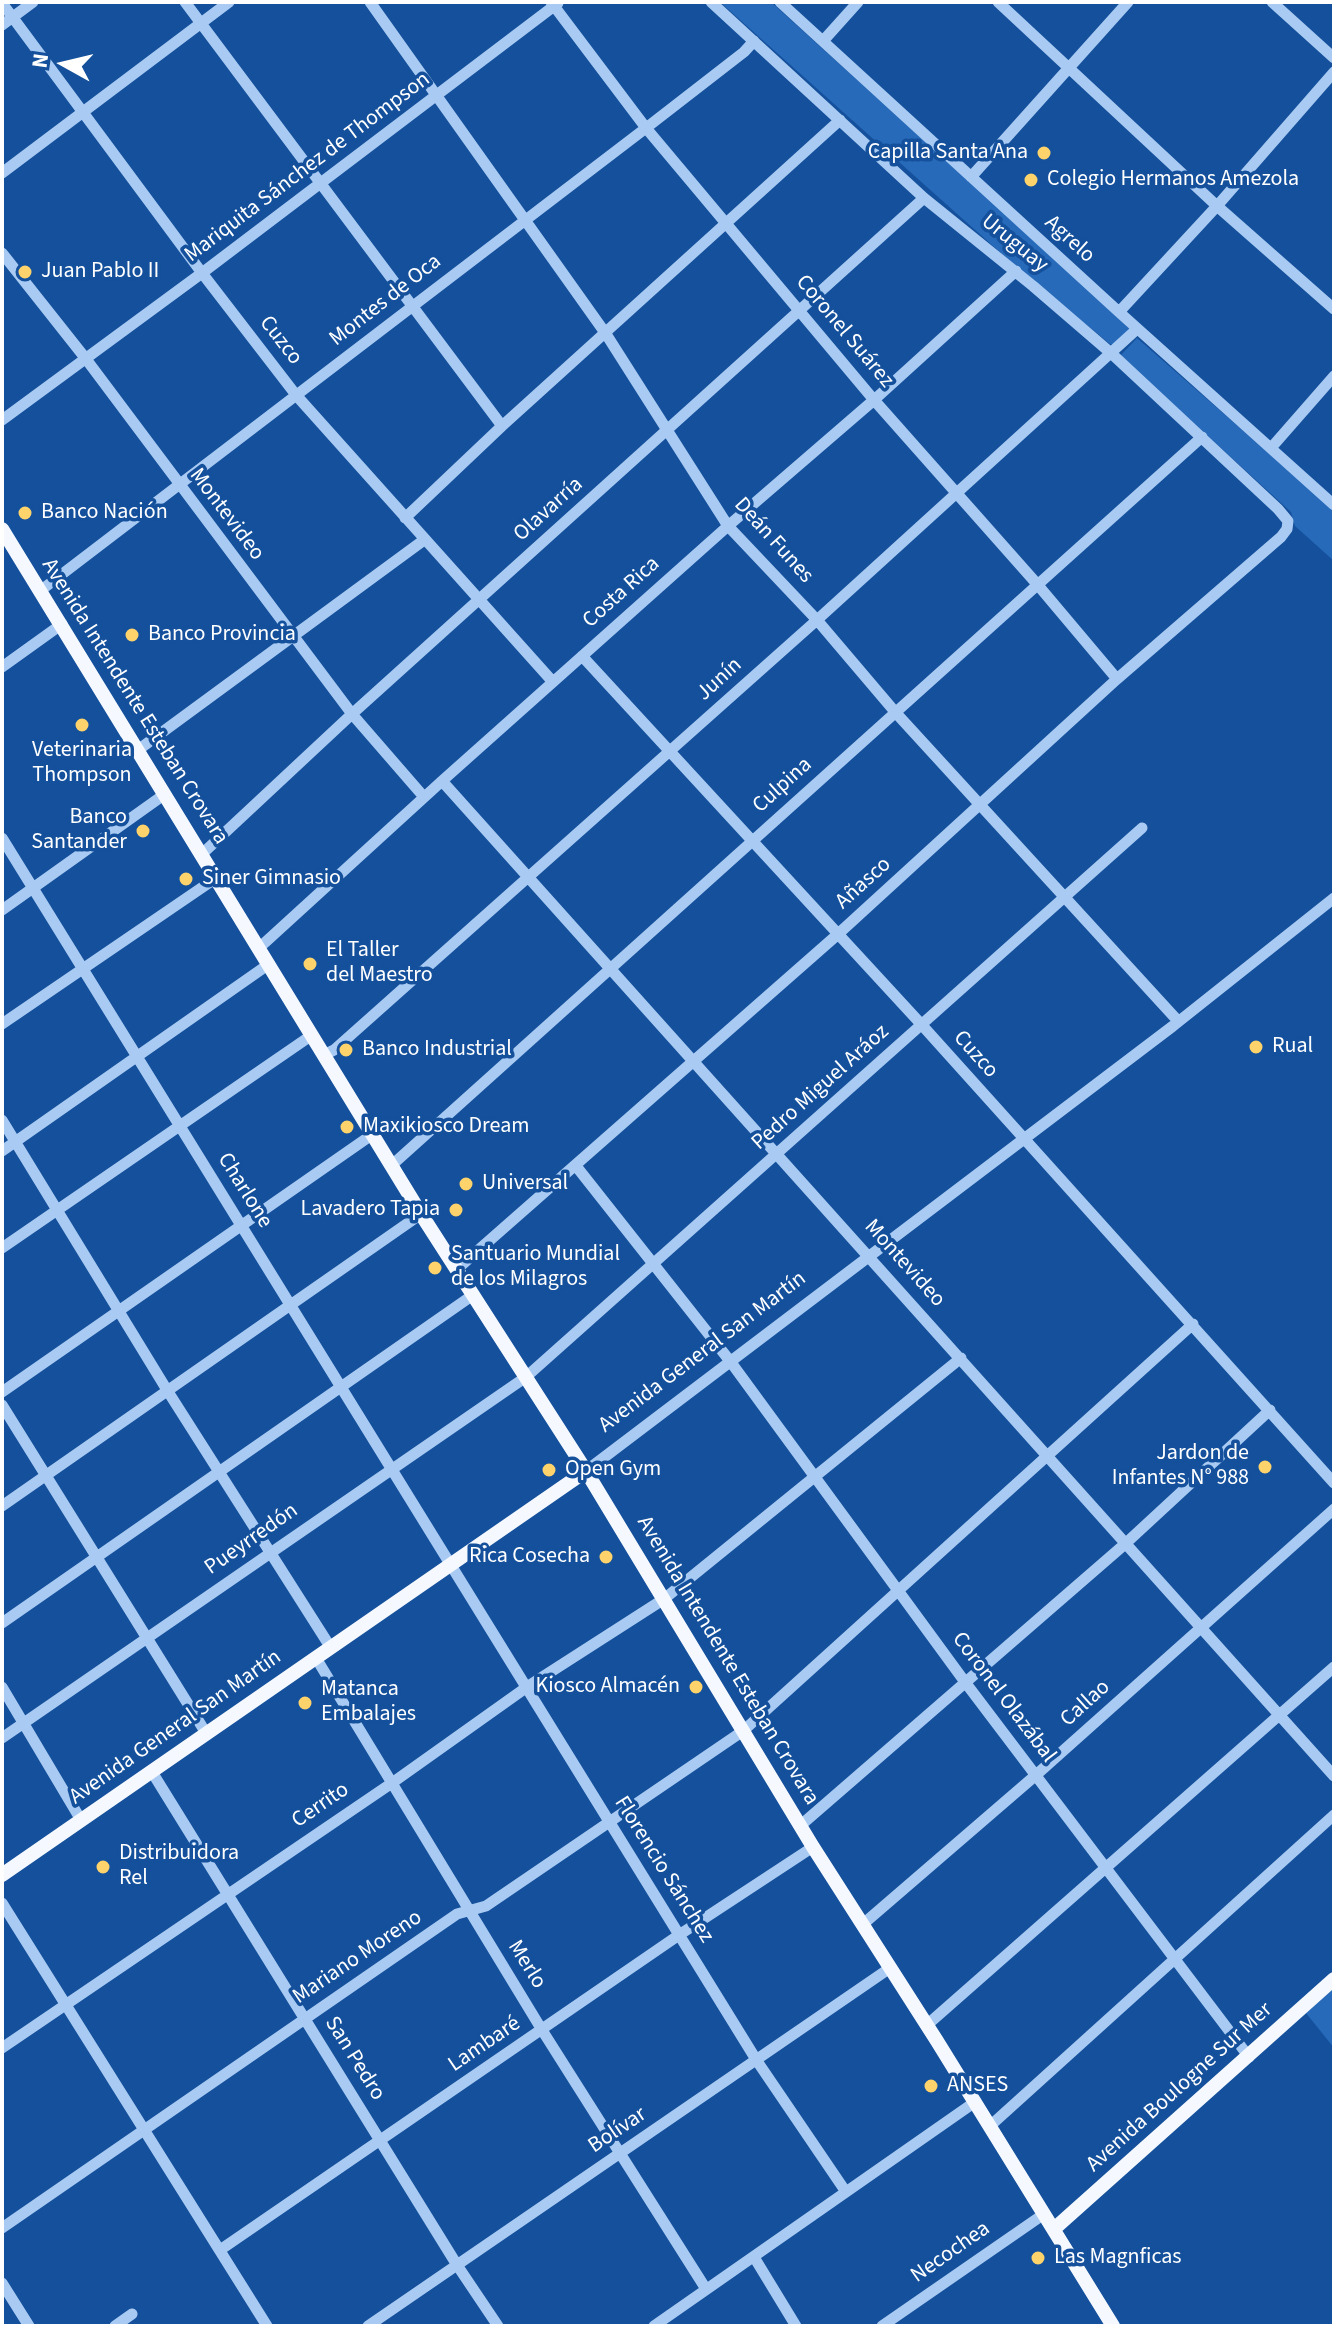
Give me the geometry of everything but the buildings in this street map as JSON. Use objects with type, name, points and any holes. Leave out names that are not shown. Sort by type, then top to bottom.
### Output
[{"type":"main road","name":"Avenida Intendente Esteban Crovara","points":[[2,529],[421,1214],[586,1471],[813,1847],[1113,2326]]},
{"type":"main road","name":"Avenida General San Martín","points":[[2,1875],[586,1471]]},
{"type":"main road","name":"Avenida Boulogne Sur Mer","points":[[1054,2229],[1334,1979]]},
{"type":"street","points":[[7,21],[33,2]]},
{"type":"street","points":[[185,2],[502,426]]},
{"type":"street","points":[[2,173],[229,2]]},
{"type":"street","name":"Deán Funes","points":[[370,2],[606,334],[728,526],[817,620],[896,713],[1178,1021]]},
{"type":"street","name":"Uruguay","points":[[711,2],[924,198],[1016,271],[1112,354],[1288,521]]},
{"type":"street","name":"Agrelo","points":[[780,2],[1334,505]]},
{"type":"street","points":[[823,41],[858,2]]},
{"type":"street","points":[[998,2],[1217,206],[1334,309]]},
{"type":"street","points":[[971,177],[1128,2]]},
{"type":"street","points":[[1272,2],[1334,58]]},
{"type":"street","name":"Cuzco","points":[[2,3],[7,21],[83,113],[296,395],[553,682]]},
{"type":"street","name":"Mariquita Sánchez de Thompson","points":[[2,420],[202,273],[555,3]]},
{"type":"street","name":"Coronel Suárez","points":[[555,3],[646,128],[728,222],[874,400],[1117,679]]},
{"type":"street","name":"Montes de Oca","points":[[40,591],[646,128],[754,41]]},
{"type":"street","points":[[1119,312],[1334,72]]},
{"type":"street","points":[[405,518],[840,120]]},
{"type":"street","name":"Olavarría","points":[[202,854],[352,714],[924,198]]},
{"type":"street","name":"Montevideo","points":[[2,253],[86,359],[352,714],[424,797]]},
{"type":"street","name":"Costa Rica","points":[[259,948],[424,797],[1016,271]]},
{"type":"street","name":"Junín","points":[[324,1055],[334,1050],[817,620],[1137,329]]},
{"type":"street","points":[[1271,448],[1334,376]]},
{"type":"street","name":"Culpina","points":[[392,1165],[1202,437]]},
{"type":"street","name":"Añasco","points":[[457,1269],[837,935],[1117,679],[1281,537],[1288,521]]},
{"type":"street","points":[[138,750],[424,540]]},
{"type":"street","points":[[2,667],[62,624]]},
{"type":"street","name":"Cuzco","points":[[582,656],[921,1024],[1334,1483]]},
{"type":"street","name":"Montevideo","points":[[442,781],[1334,1776]]},
{"type":"street","points":[[2,910],[165,794]]},
{"type":"street","name":"Pedro Miguel Aráoz","points":[[526,1377],[1142,828]]},
{"type":"street","name":"Charlone","points":[[2,838],[139,1055],[451,1565]]},
{"type":"street","points":[[2,1024],[216,878]]},
{"type":"street","name":"Avenida General San Martín","points":[[586,1471],[1178,1021],[1334,898]]},
{"type":"street","points":[[2,1151],[269,964]]},
{"type":"street","points":[[2,1248],[312,1035]]},
{"type":"street","points":[[2,1120],[167,1390],[331,1648]]},
{"type":"street","points":[[2,1392],[373,1134]]},
{"type":"street","name":"Coronel Olazábal","points":[[576,1166],[730,1361],[965,1682],[1249,2057]]},
{"type":"street","points":[[2,1506],[421,1214]]},
{"type":"street","points":[[2,1623],[473,1295]]},
{"type":"street","name":"Mariano Moreno","points":[[2,2228],[457,1914],[486,1906],[743,1731],[1193,1324]]},
{"type":"street","name":"Cerrito","points":[[2,2048],[392,1783],[527,1687],[664,1599],[961,1358]]},
{"type":"street","name":"Pueyrredón","points":[[2,1738],[526,1377]]},
{"type":"street","points":[[2,1405],[206,1733]]},
{"type":"street","points":[[801,1825],[1125,1544],[1270,1410]]},
{"type":"street","name":"Callao","points":[[862,1925],[1036,1775],[1334,1509]]},
{"type":"street","name":"Florencio Sánchez","points":[[451,1565],[757,2061],[846,2192]]},
{"type":"street","name":"Merlo","points":[[316,1658],[542,2030],[706,2289]]},
{"type":"street","points":[[927,2025],[1334,1667]]},
{"type":"street","points":[[2,1687],[81,1820]]},
{"type":"street","name":"San Pedro","points":[[152,1772],[457,2265],[498,2326]]},
{"type":"street","points":[[990,2126],[1334,1815]]},
{"type":"street","name":"Lambaré","points":[[220,2250],[679,1935],[813,1847]]},
{"type":"street","points":[[2,1903],[267,2326]]},
{"type":"street","name":"Bolívar","points":[[368,2326],[890,1968]]},
{"type":"street","points":[[654,2326],[975,2102]]},
{"type":"street","name":"Necochea","points":[[882,2326],[1044,2214]]},
{"type":"street","points":[[754,2257],[796,2326]]},
{"type":"street","points":[[2,2283],[29,2326]]},
{"type":"street","points":[[115,2326],[132,2314]]},
{"type":"shaded area","points":[[720,2],[771,2],[1132,329],[1116,345],[1110,344],[1012,263]]},
{"type":"shaded area","points":[[1137,338],[1334,510],[1334,561],[1295,526],[1291,512],[1120,356]]},
{"type":"shaded area","points":[[1334,1988],[1334,2048],[1306,2013]]},
{"type":"place","name":"Capilla Santa Ana","points":[[1044,153]]},
{"type":"place","name":"Colegio Hermanos Amezola","points":[[1031,180]]},
{"type":"place","name":"Juan Pablo II","points":[[25,272]]},
{"type":"place","name":"Banco Nación","points":[[25,513]]},
{"type":"place","name":"Banco Provincia","points":[[132,635]]},
{"type":"place","name":"Veterinaria Thompson","points":[[82,725]]},
{"type":"place","name":"Banco Santander","points":[[143,831]]},
{"type":"place","name":"Siner Gimnasio","points":[[186,879]]},
{"type":"place","name":"El Taller del Maestro","points":[[310,964]]},
{"type":"place","name":"Rual","points":[[1256,1047]]},
{"type":"place","name":"Banco Industrial","points":[[346,1050]]},
{"type":"place","name":"Maxikiosco Dream","points":[[347,1127]]},
{"type":"place","name":"Universal","points":[[466,1184]]},
{"type":"place","name":"Lavadero Tapia","points":[[456,1210]]},
{"type":"place","name":"Santuario Mundial de los Milagros","points":[[435,1268]]},
{"type":"place","name":"Jardon de Infantes N° 988","points":[[1265,1467]]},
{"type":"place","name":"Open Gym","points":[[549,1470]]},
{"type":"place","name":"Rica Cosecha","points":[[606,1557]]},
{"type":"place","name":"Kiosco Almacén","points":[[696,1687]]},
{"type":"place","name":"Matanca Embalajes","points":[[305,1703]]},
{"type":"place","name":"Distribuidora Rel","points":[[103,1867]]},
{"type":"place","name":"ANSES","points":[[931,2086]]},
{"type":"place","name":"Las Magnficas","points":[[1038,2258]]}]
